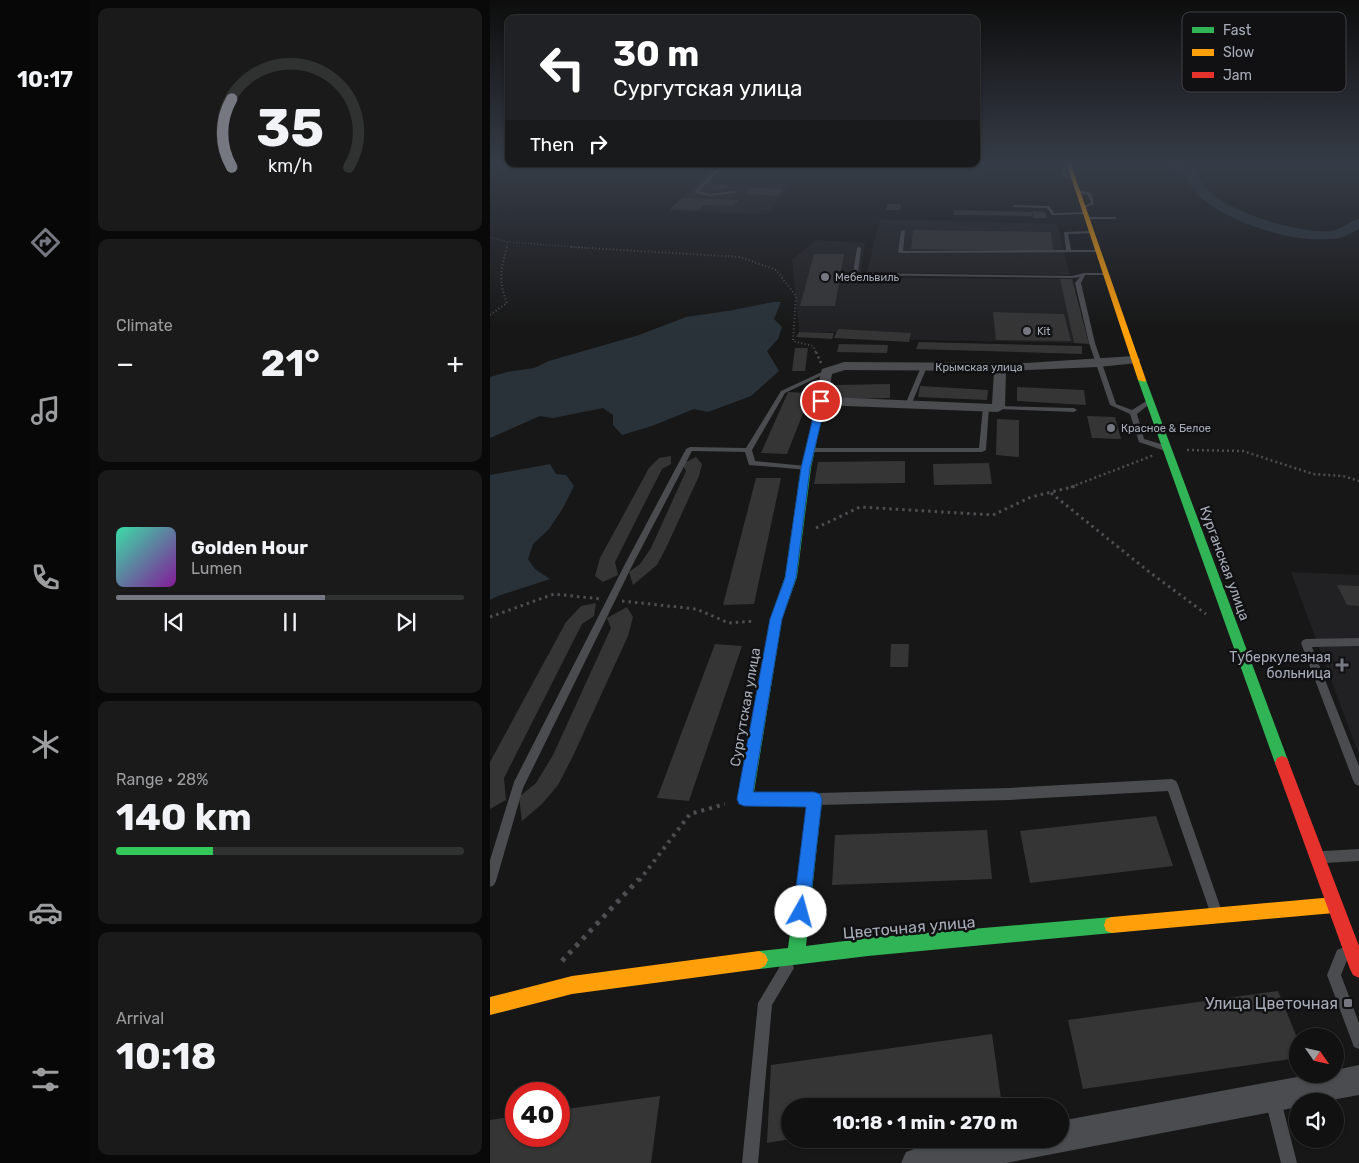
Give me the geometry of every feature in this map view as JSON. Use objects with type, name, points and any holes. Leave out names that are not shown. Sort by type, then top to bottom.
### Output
[{"type":"main road","name":"Курганская улица","points":[[1087,219],[1134,360],[1359,969]]},
{"type":"main road","name":"Сургутская улица","points":[[744,799],[776,619],[791,578],[806,468],[821,401]]},
{"type":"main road","points":[[744,799],[814,800],[796,954]]},
{"type":"main road","name":"Цветочная улица","points":[[490,1006],[513,998],[592,983],[796,954],[1334,904]]},
{"type":"street","name":"Крымская улица","points":[[826,372],[844,366],[1000,368],[1100,364],[1134,360]]},
{"type":"street","points":[[826,372],[821,401],[992,408],[1000,368]]},
{"type":"street","points":[[1069,1135],[1359,1080]]},
{"type":"street","points":[[917,1163],[1001,1148]]},
{"type":"lane","points":[[904,231],[900,252],[1098,251]]},
{"type":"lane","points":[[1069,251],[1066,232],[1092,232]]},
{"type":"lane","points":[[859,248],[855,274],[1072,277],[1084,274],[1105,274]]},
{"type":"lane","points":[[1084,274],[1078,283],[1092,342],[1113,405],[1133,413]]},
{"type":"lane","points":[[908,405],[924,367]]},
{"type":"lane","points":[[806,468],[752,464],[748,450],[783,392],[826,372]]},
{"type":"lane","points":[[1133,413],[1150,401]]},
{"type":"lane","points":[[810,450],[982,450],[992,408],[1074,410]]},
{"type":"lane","points":[[1133,413],[1141,440],[1168,450]]},
{"type":"lane","points":[[490,881],[518,786],[690,448],[748,450]]},
{"type":"lane","points":[[1359,642],[1306,643],[1359,780]]},
{"type":"lane","points":[[814,800],[1009,794],[1172,785],[1217,916]]},
{"type":"lane","points":[[1317,857],[1359,855]]},
{"type":"lane","points":[[1334,904],[1353,917]]},
{"type":"lane","points":[[1348,941],[1334,974],[1359,1042]]},
{"type":"lane","points":[[750,1163],[765,1003],[796,954]]},
{"type":"lane","points":[[1272,1097],[1289,1163]]},
{"type":"path","points":[[490,237],[507,242],[703,256],[740,256],[776,270],[796,296],[793,341],[813,346],[826,372]]},
{"type":"path","points":[[490,315],[507,303],[501,289],[503,258],[508,248],[507,242]]},
{"type":"path","points":[[796,538],[860,507],[993,515],[1030,497],[1081,485],[1168,450],[1243,451],[1313,474],[1343,476],[1359,481]]},
{"type":"path","points":[[1051,492],[1148,572],[1198,609],[1206,614],[1230,622]]},
{"type":"path","points":[[490,617],[554,594],[696,609],[729,622],[776,619]]},
{"type":"path","points":[[556,966],[636,884],[690,814],[744,799]]},
{"type":"shaded area","points":[[880,219],[890,219],[1057,224],[1070,275],[867,272]]},
{"type":"shaded area","points":[[816,240],[865,243],[860,278],[1060,279],[1074,343],[834,338],[836,332],[799,332],[792,260]]},
{"type":"shaded area","points":[[781,302],[774,319],[782,327],[778,339],[767,351],[779,371],[751,396],[708,412],[694,409],[652,426],[622,435],[613,425],[613,415],[603,408],[553,418],[540,416],[490,438],[490,377],[534,368],[549,361],[639,335],[686,317]]},
{"type":"shaded area","points":[[550,464],[556,474],[566,475],[574,486],[563,508],[549,529],[533,544],[528,559],[535,569],[550,579],[490,600],[490,475]]},
{"type":"shaded area","name":"Туберкулезная больница","points":[[1291,572],[1359,575],[1359,755]]},
{"type":"building","points":[[913,230],[1051,232],[1053,251],[911,249]]},
{"type":"building","points":[[814,254],[844,254],[835,306],[800,306]]},
{"type":"building","points":[[1060,279],[1072,279],[1089,344],[1074,343]]},
{"type":"building","points":[[993,312],[1064,314],[1071,341],[996,340]]},
{"type":"building","points":[[838,329],[911,333],[909,342],[834,338]]},
{"type":"building","points":[[799,332],[834,333],[832,339],[796,337]]},
{"type":"building","points":[[919,342],[1082,346],[1082,354],[916,349]]},
{"type":"building","points":[[839,344],[888,345],[887,353],[837,352]]},
{"type":"building","points":[[795,348],[808,348],[805,371],[792,371]]},
{"type":"building","points":[[890,384],[890,398],[833,399],[835,385]]},
{"type":"building","points":[[920,386],[988,390],[987,400],[918,397]]},
{"type":"building","points":[[1017,387],[1084,390],[1086,405],[1017,401]]},
{"type":"building","points":[[788,392],[811,393],[787,454],[761,453]]},
{"type":"building","points":[[1087,416],[1115,417],[1121,439],[1092,438]]},
{"type":"building","points":[[997,419],[1019,420],[1019,457],[996,455]]},
{"type":"building","points":[[671,456],[671,464],[662,469],[615,562],[618,575],[603,582],[595,576],[600,558],[649,468],[659,458]]},
{"type":"building","points":[[696,457],[702,464],[699,476],[666,548],[657,565],[633,585],[629,572],[640,564],[651,548],[686,471],[682,464]]},
{"type":"building","points":[[905,461],[905,483],[814,484],[818,462]]},
{"type":"building","points":[[989,463],[992,484],[934,485],[933,464]]},
{"type":"building","points":[[756,478],[781,478],[754,604],[723,605]]},
{"type":"building","points":[[1337,585],[1359,586],[1359,606],[1347,605]]},
{"type":"building","points":[[596,603],[594,616],[582,624],[504,778],[506,800],[490,809],[490,762],[566,622],[581,606]]},
{"type":"building","points":[[627,607],[633,617],[628,636],[573,756],[558,785],[542,804],[522,821],[519,797],[536,783],[553,755],[611,628],[607,618]]},
{"type":"building","points":[[715,644],[742,646],[689,801],[657,798]]},
{"type":"building","points":[[891,644],[909,644],[908,667],[890,667]]},
{"type":"building","points":[[1156,816],[1173,866],[1030,883],[1020,831]]},
{"type":"building","points":[[987,830],[992,879],[832,885],[835,835]]},
{"type":"building","points":[[1278,991],[1293,1028],[1289,1028],[1289,1059],[1083,1089],[1068,1020]]},
{"type":"building","points":[[992,1034],[1001,1098],[781,1098],[781,1141],[767,1143],[771,1065]]},
{"type":"building","points":[[660,1096],[651,1163],[490,1163],[490,1120],[505,1118],[505,1147],[570,1147],[570,1108]]},
{"type":"waterway","points":[[1252,219],[1281,229],[1317,235],[1338,234],[1359,223]]},
{"type":"traffic: fast","points":[[1142,380],[1282,763]]},
{"type":"traffic: fast","points":[[796,954],[815,800],[745,799],[776,619],[791,577],[806,468],[821,401]]},
{"type":"traffic: fast","points":[[759,960],[868,947],[1112,925]]},
{"type":"traffic: slow","points":[[1087,219],[1142,380]]},
{"type":"traffic: slow","points":[[1112,925],[1334,905]]},
{"type":"traffic: slow","points":[[490,1006],[572,985],[759,960]]},
{"type":"traffic: jam","points":[[1282,763],[1359,969]]},
{"type":"place","name":"Мебельвиль","points":[[825,277]]},
{"type":"place","name":"Kit","points":[[1027,331]]},
{"type":"place","name":"Красное & Белое","points":[[1111,428]]},
{"type":"place","name":"Туберкулезная больница","points":[[1342,665]]},
{"type":"place","name":"Улица Цветочная","points":[[1348,1003]]},
{"type":"route","points":[[801,912],[814,800],[744,799],[776,619],[791,578],[806,468],[821,401]]}]
